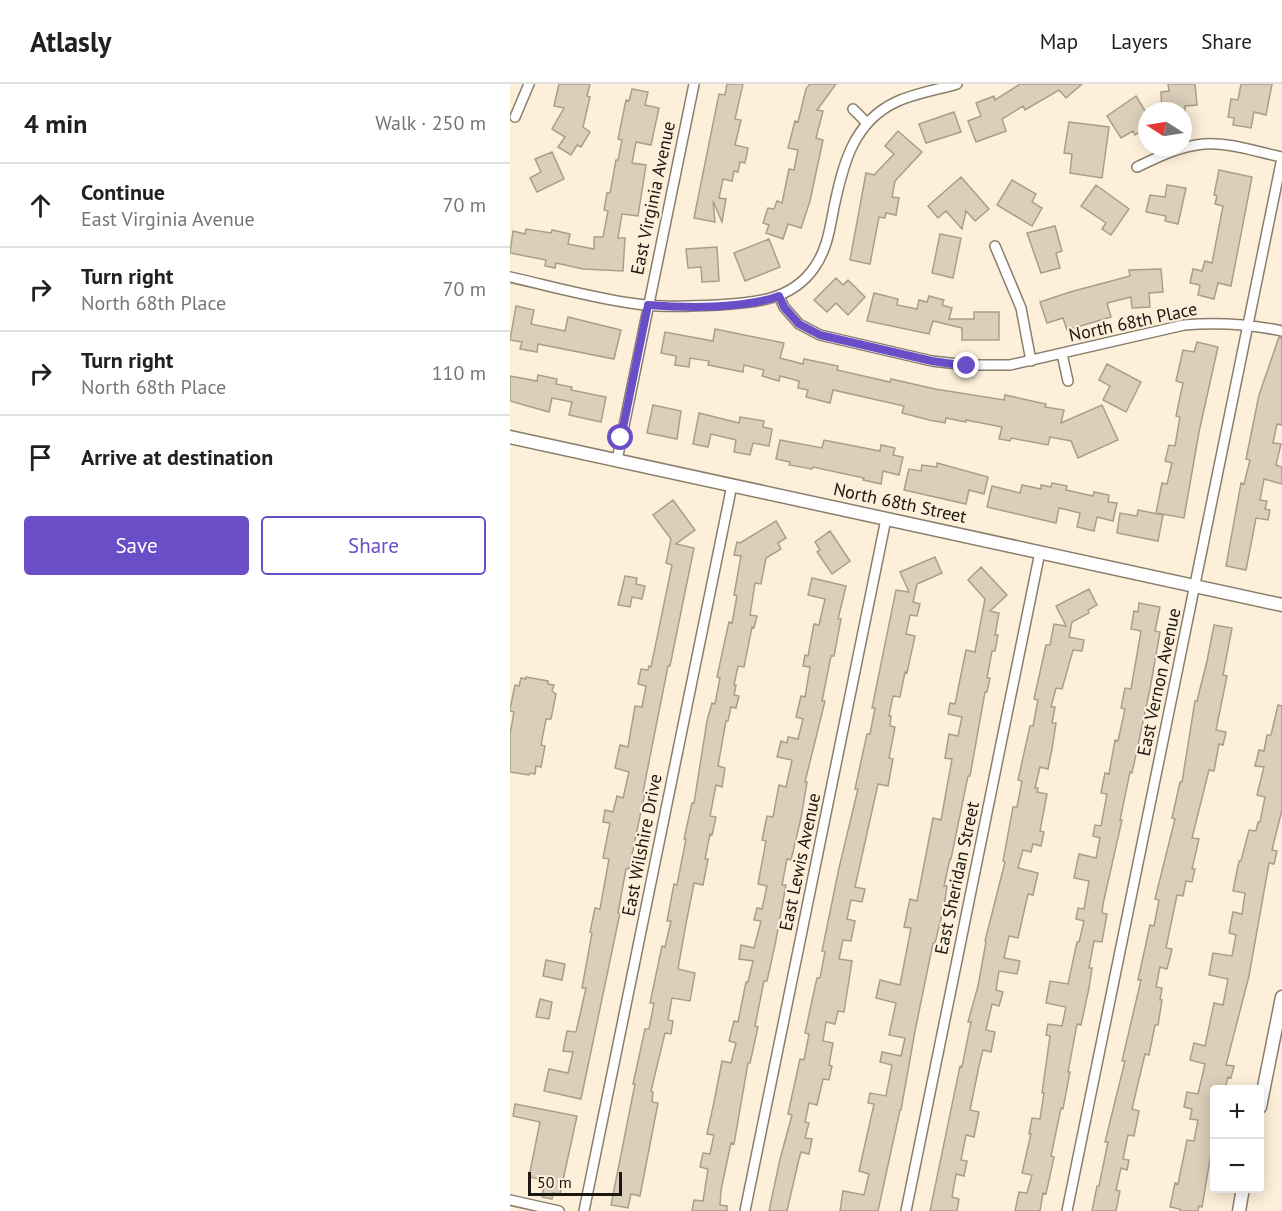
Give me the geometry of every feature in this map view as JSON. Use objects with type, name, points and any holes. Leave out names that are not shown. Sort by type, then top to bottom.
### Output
[{"type":"street","points":[[515,117],[529,84]]},
{"type":"street","name":"East Virginia Avenue","points":[[617,460],[694,84]]},
{"type":"street","points":[[510,277],[631,303],[675,307],[749,304],[764,302],[786,293],[814,269],[821,256],[827,241],[846,157],[867,123],[896,102],[957,84]]},
{"type":"street","points":[[853,109],[867,123]]},
{"type":"street","points":[[1137,166],[1172,151],[1204,144],[1220,145],[1282,158]]},
{"type":"street","name":"East Vernon Avenue","points":[[1068,1211],[1282,158]]},
{"type":"street","points":[[995,246],[1021,308],[1031,361]]},
{"type":"street","name":"North 68th Place","points":[[779,296],[784,307],[799,324],[820,335],[949,364],[990,366],[1031,361],[1184,325],[1207,322],[1282,331]]},
{"type":"street","name":"North 68th Place","points":[[1062,354],[1068,381]]},
{"type":"street","name":"North 68th Street","points":[[510,437],[1282,605]]},
{"type":"street","name":"East Wilshire Drive","points":[[584,1211],[732,485]]},
{"type":"street","name":"East Lewis Avenue","points":[[745,1211],[886,519]]},
{"type":"street","name":"East Sheridan Street","points":[[906,1211],[1041,552]]},
{"type":"street","points":[[1264,1087],[1282,997]]},
{"type":"street","points":[[1239,1211],[1242,1193]]},
{"type":"street","points":[[510,1200],[558,1211]]},
{"type":"building","points":[[559,84],[590,84],[587,96],[590,97],[583,127],[590,132],[581,147],[577,145],[571,155],[558,147],[565,137],[552,129],[564,108],[554,106]]},
{"type":"building","points":[[727,84],[743,84],[735,119],[741,120],[735,145],[748,148],[745,163],[740,162],[738,172],[734,171],[732,181],[723,179],[719,198],[726,199],[722,222],[713,201],[715,222],[694,218],[719,94],[725,95]]},
{"type":"building","points":[[810,84],[836,84],[817,110],[823,111],[816,138],[823,140],[810,201],[801,228],[788,224],[783,239],[766,233],[769,225],[763,223],[768,208],[774,209],[777,201],[782,203],[789,169],[794,170],[798,150],[788,148],[795,121],[798,122],[806,89]]},
{"type":"building","points":[[1020,84],[1082,84],[1066,98],[1059,90],[1025,110],[1023,106],[1002,119],[1006,131],[976,142],[968,121],[981,116],[976,103],[994,96],[995,100]]},
{"type":"building","points":[[1168,84],[1195,84],[1197,105],[1192,105],[1192,102],[1162,102],[1161,92],[1169,91]]},
{"type":"building","points":[[1241,84],[1272,84],[1266,115],[1254,112],[1251,128],[1233,125],[1234,118],[1228,117],[1231,99],[1238,100]]},
{"type":"building","points":[[632,89],[648,92],[645,105],[659,108],[651,145],[636,142],[632,163],[646,165],[638,216],[622,214],[618,238],[625,238],[623,271],[583,269],[556,263],[555,268],[545,266],[546,260],[510,253],[513,231],[525,234],[526,229],[551,233],[552,230],[570,234],[568,244],[594,249],[594,237],[603,237],[608,211],[604,210],[607,193],[610,193],[616,160],[618,160],[622,140],[618,139],[626,100],[629,101]]},
{"type":"building","points":[[1136,96],[1140,102],[1138,133],[1135,135],[1133,131],[1121,138],[1107,116]]},
{"type":"building","points":[[954,112],[961,132],[926,143],[919,124]]},
{"type":"building","points":[[1069,122],[1109,127],[1102,178],[1070,173],[1072,154],[1064,153]]},
{"type":"building","points":[[898,131],[922,152],[895,181],[892,197],[899,198],[896,215],[886,213],[885,218],[879,217],[870,264],[850,260],[866,173],[874,175],[894,154],[885,146]]},
{"type":"building","points":[[552,152],[564,179],[537,192],[530,178],[541,172],[535,159]]},
{"type":"building","points":[[1219,170],[1252,177],[1231,286],[1218,283],[1214,299],[1198,295],[1200,285],[1190,283],[1193,269],[1202,271],[1205,261],[1212,263],[1223,206],[1215,204],[1217,196],[1214,195]]},
{"type":"building","points":[[961,177],[989,209],[975,221],[966,211],[962,229],[946,211],[938,218],[928,206]]},
{"type":"building","points":[[1012,180],[1036,194],[1032,202],[1042,208],[1032,226],[997,205]]},
{"type":"building","points":[[1096,185],[1129,209],[1111,235],[1102,229],[1106,223],[1081,206]]},
{"type":"building","points":[[1167,185],[1186,188],[1178,224],[1165,221],[1166,216],[1146,212],[1150,195],[1165,197]]},
{"type":"building","points":[[1055,226],[1062,251],[1056,253],[1060,268],[1041,273],[1027,233]]},
{"type":"building","points":[[940,234],[961,238],[953,278],[932,273]]},
{"type":"building","points":[[769,239],[780,267],[745,281],[734,253]]},
{"type":"building","points":[[717,247],[719,281],[702,282],[701,267],[688,268],[686,249]]},
{"type":"building","points":[[1161,269],[1163,292],[1149,293],[1150,307],[1132,308],[1131,297],[1107,303],[1111,317],[1067,330],[1063,318],[1047,323],[1040,302],[1130,276],[1129,270]]},
{"type":"building","points":[[836,278],[843,285],[848,280],[865,297],[848,315],[836,303],[827,312],[814,300]]},
{"type":"building","points":[[874,293],[898,299],[897,305],[917,309],[919,300],[927,302],[929,296],[944,300],[942,305],[952,308],[949,319],[974,319],[974,312],[999,312],[999,340],[962,340],[962,328],[933,321],[929,334],[867,321]]},
{"type":"building","points":[[516,306],[534,310],[531,324],[565,331],[568,317],[621,330],[614,359],[538,344],[537,352],[520,349],[522,342],[510,340]]},
{"type":"building","points":[[715,329],[784,343],[780,358],[803,364],[804,359],[838,366],[837,370],[890,382],[891,379],[1004,400],[1005,395],[1046,404],[1045,407],[1064,410],[1061,423],[1102,405],[1118,440],[1078,458],[1071,441],[1050,437],[1048,445],[1011,438],[1010,441],[999,439],[1002,427],[946,418],[945,423],[929,420],[902,413],[904,406],[833,390],[830,403],[806,397],[808,390],[798,388],[799,381],[780,376],[779,381],[762,376],[764,370],[744,365],[743,372],[708,365],[709,361],[690,358],[689,367],[675,365],[676,356],[661,353],[665,332],[713,341]]},
{"type":"building","points":[[1279,337],[1282,338],[1282,425],[1277,424],[1273,443],[1281,444],[1276,465],[1282,467],[1282,484],[1264,479],[1260,500],[1267,501],[1265,509],[1270,510],[1268,520],[1256,518],[1246,570],[1226,566],[1241,483],[1244,484],[1250,460],[1246,459],[1259,395]]},
{"type":"building","points":[[1197,342],[1218,347],[1199,432],[1184,518],[1156,513],[1162,483],[1167,484],[1172,463],[1165,461],[1169,445],[1175,446],[1180,417],[1176,416],[1183,383],[1176,381],[1183,350],[1194,352]]},
{"type":"building","points":[[1107,364],[1141,382],[1126,412],[1103,400],[1110,386],[1099,380]]},
{"type":"building","points":[[538,375],[557,379],[556,384],[572,387],[571,390],[606,397],[601,422],[569,415],[572,402],[552,398],[549,412],[510,401],[510,376],[537,381]]},
{"type":"building","points":[[653,405],[681,411],[677,439],[647,433]]},
{"type":"building","points":[[699,413],[739,423],[740,417],[764,421],[763,427],[772,429],[769,446],[753,443],[750,455],[734,452],[736,440],[711,434],[708,447],[693,444]]},
{"type":"building","points":[[780,440],[822,448],[824,440],[880,451],[881,445],[895,448],[893,455],[903,457],[899,475],[883,471],[881,484],[813,467],[812,469],[789,465],[790,462],[776,459]]},
{"type":"building","points":[[937,463],[988,477],[984,494],[969,490],[966,504],[904,490],[909,469],[921,471],[922,465],[937,467]]},
{"type":"building","points":[[1052,483],[1067,486],[1066,490],[1093,496],[1094,492],[1109,495],[1108,502],[1117,503],[1113,521],[1097,517],[1094,531],[1077,527],[1080,513],[1059,508],[1056,523],[987,507],[992,486],[1020,493],[1022,485],[1041,489],[1041,485],[1051,487]]},
{"type":"building","points":[[673,500],[695,530],[676,544],[694,548],[670,666],[668,666],[629,869],[626,869],[618,913],[620,913],[581,1099],[544,1091],[549,1069],[568,1073],[573,1052],[563,1051],[567,1031],[576,1032],[586,988],[582,988],[592,933],[590,932],[595,908],[600,909],[609,859],[603,858],[610,823],[603,822],[605,810],[613,812],[617,796],[623,798],[629,772],[615,768],[620,745],[628,747],[635,706],[642,707],[646,686],[638,684],[641,669],[648,670],[649,666],[651,667],[672,565],[666,563],[671,539],[653,515]]},
{"type":"building","points":[[1138,510],[1163,515],[1158,541],[1117,533],[1120,513],[1137,516]]},
{"type":"building","points":[[776,521],[786,538],[778,543],[781,549],[766,558],[761,584],[755,583],[750,615],[757,616],[754,628],[752,627],[744,667],[738,666],[734,685],[736,685],[734,695],[739,696],[736,708],[731,707],[728,721],[726,721],[718,766],[725,768],[722,787],[716,785],[710,816],[716,817],[705,859],[708,859],[703,885],[694,883],[685,929],[678,969],[695,973],[690,1001],[672,998],[668,1020],[673,1021],[671,1034],[665,1033],[651,1091],[653,1092],[652,1102],[658,1103],[640,1196],[631,1194],[628,1208],[611,1205],[635,1084],[633,1084],[645,1029],[649,1029],[654,1003],[650,1003],[662,946],[665,947],[671,921],[667,921],[674,884],[677,885],[692,803],[694,803],[707,721],[712,703],[715,704],[720,678],[717,677],[729,622],[732,623],[741,556],[734,555],[737,542],[740,543]]},
{"type":"building","points":[[830,531],[850,561],[832,574],[817,552],[820,550],[815,542]]},
{"type":"building","points":[[935,557],[942,573],[917,584],[913,602],[920,604],[917,616],[910,615],[906,634],[915,636],[900,697],[893,696],[889,716],[891,716],[890,726],[895,727],[889,758],[893,759],[888,786],[878,784],[855,887],[865,889],[862,902],[851,900],[847,919],[855,921],[851,941],[843,940],[839,959],[852,961],[844,1012],[838,1011],[835,1024],[826,1022],[823,1041],[833,1043],[829,1080],[823,1079],[817,1105],[809,1103],[805,1122],[809,1123],[805,1138],[812,1139],[809,1154],[801,1152],[787,1211],[769,1211],[792,1115],[788,1114],[800,1059],[804,1060],[809,1034],[805,1033],[817,978],[820,978],[825,952],[822,951],[858,789],[855,789],[867,734],[870,734],[875,708],[872,708],[896,590],[909,592],[900,572]]},
{"type":"building","points":[[981,567],[1007,595],[990,611],[999,613],[995,635],[998,635],[995,651],[992,651],[987,678],[990,678],[987,692],[985,692],[970,776],[968,776],[944,886],[947,886],[944,907],[935,943],[933,943],[901,1110],[878,1211],[840,1211],[843,1191],[864,1195],[869,1174],[859,1171],[874,1104],[868,1103],[870,1093],[886,1096],[892,1065],[880,1062],[882,1052],[901,1056],[905,1038],[889,1035],[896,1003],[876,998],[880,980],[900,985],[911,928],[904,927],[910,899],[917,901],[933,818],[941,820],[952,759],[945,758],[949,734],[958,736],[962,717],[948,714],[950,703],[955,704],[966,650],[975,652],[985,599],[968,580]]},
{"type":"building","points":[[625,576],[637,578],[636,584],[645,586],[642,599],[632,597],[630,607],[618,605]]},
{"type":"building","points":[[812,578],[846,586],[838,619],[841,619],[834,656],[831,656],[822,701],[825,701],[805,782],[807,782],[801,818],[791,860],[787,859],[782,885],[786,885],[775,945],[767,981],[764,981],[755,1026],[758,1027],[750,1063],[748,1063],[734,1144],[731,1143],[721,1190],[720,1205],[727,1206],[727,1211],[692,1211],[694,1200],[703,1201],[708,1169],[700,1167],[703,1153],[710,1154],[714,1135],[707,1134],[722,1061],[731,1063],[736,1043],[729,1041],[734,1021],[738,1022],[753,961],[739,959],[741,945],[754,948],[761,921],[754,920],[757,908],[762,909],[767,886],[758,884],[766,841],[762,840],[767,816],[773,817],[779,785],[786,787],[792,760],[777,757],[781,741],[787,743],[788,737],[798,739],[803,719],[796,717],[801,696],[805,697],[810,667],[803,666],[805,655],[808,656],[814,624],[819,625],[825,599],[808,595]]},
{"type":"building","points":[[1089,589],[1097,605],[1088,610],[1089,613],[1072,622],[1069,637],[1084,640],[1082,651],[1073,650],[1062,689],[1056,688],[1051,707],[1055,707],[1052,723],[1056,723],[1052,749],[1048,769],[1040,767],[1035,788],[1038,788],[1037,792],[1047,794],[1040,831],[1044,832],[1041,846],[1033,844],[1031,852],[1023,850],[1018,868],[1038,873],[1033,895],[1028,894],[1018,938],[1009,936],[1004,958],[1020,961],[1017,974],[999,971],[996,990],[1003,992],[999,1006],[992,1004],[986,1030],[995,1032],[991,1052],[983,1050],[979,1066],[970,1110],[979,1112],[974,1137],[966,1135],[961,1160],[967,1161],[964,1176],[956,1174],[952,1197],[959,1199],[957,1211],[930,1211],[960,1066],[962,1067],[971,1022],[968,1022],[978,986],[985,941],[1005,862],[1003,861],[1013,807],[1017,807],[1022,781],[1018,780],[1030,726],[1033,726],[1038,700],[1034,699],[1046,645],[1050,645],[1054,624],[1066,626],[1056,606]]},
{"type":"building","points":[[1139,603],[1160,607],[1155,631],[1160,632],[1150,689],[1132,773],[1130,772],[1103,904],[1102,913],[1107,914],[1102,942],[1094,941],[1089,968],[1092,968],[1089,988],[1081,1025],[1077,1024],[1063,1109],[1061,1108],[1051,1156],[1054,1157],[1046,1194],[1043,1193],[1040,1211],[1015,1211],[1019,1192],[1027,1193],[1032,1175],[1022,1173],[1031,1134],[1029,1134],[1032,1118],[1040,1119],[1050,1036],[1046,1035],[1048,1024],[1062,1026],[1066,1007],[1046,1003],[1050,981],[1068,984],[1084,921],[1076,919],[1078,908],[1084,909],[1089,881],[1074,878],[1079,854],[1096,858],[1100,838],[1093,836],[1095,825],[1101,826],[1107,794],[1101,793],[1105,773],[1109,774],[1115,740],[1118,741],[1125,709],[1121,708],[1125,688],[1131,689],[1141,631],[1131,629],[1134,611],[1138,612]]},
{"type":"building","points":[[1214,625],[1232,628],[1223,675],[1227,676],[1216,730],[1226,732],[1223,745],[1219,744],[1214,771],[1209,770],[1192,838],[1199,839],[1192,869],[1195,869],[1192,882],[1186,881],[1183,896],[1177,895],[1166,948],[1172,949],[1167,969],[1160,967],[1156,987],[1162,988],[1158,1025],[1155,1025],[1149,1055],[1145,1054],[1132,1109],[1139,1111],[1134,1136],[1128,1135],[1123,1159],[1129,1160],[1127,1170],[1121,1168],[1116,1190],[1120,1191],[1116,1211],[1092,1211],[1108,1142],[1105,1142],[1125,1061],[1122,1061],[1141,980],[1138,980],[1150,925],[1154,926],[1159,900],[1155,899],[1175,819],[1172,818],[1180,782],[1182,782],[1195,701],[1197,701],[1207,661]]},
{"type":"building","points":[[526,677],[548,681],[548,684],[554,685],[552,691],[556,694],[551,719],[546,719],[541,745],[545,746],[541,767],[536,766],[535,774],[530,773],[529,775],[510,772],[510,734],[514,712],[510,709],[515,685],[519,686],[521,678],[526,679]]},
{"type":"building","points":[[1278,705],[1282,706],[1282,810],[1272,850],[1277,851],[1274,864],[1269,863],[1249,976],[1226,1065],[1234,1066],[1231,1078],[1228,1077],[1226,1085],[1210,1085],[1210,1160],[1202,1207],[1199,1206],[1198,1211],[1180,1211],[1180,1209],[1170,1207],[1175,1183],[1178,1184],[1187,1140],[1194,1141],[1198,1120],[1190,1119],[1192,1109],[1184,1107],[1187,1092],[1198,1094],[1205,1064],[1190,1060],[1194,1043],[1205,1046],[1214,1003],[1223,1005],[1228,979],[1209,975],[1213,953],[1232,956],[1236,935],[1229,933],[1233,912],[1242,914],[1245,893],[1233,891],[1239,861],[1241,861],[1249,830],[1256,831],[1258,822],[1260,822],[1265,797],[1257,795],[1264,767],[1255,766],[1259,750],[1264,751],[1267,735],[1271,735]]},
{"type":"building","points":[[546,960],[565,964],[562,980],[543,976]]},
{"type":"building","points":[[540,999],[552,1002],[549,1019],[536,1017]]},
{"type":"building","points":[[515,1104],[577,1116],[560,1194],[553,1193],[552,1199],[542,1197],[545,1180],[529,1177],[540,1122],[513,1116]]},
{"type":"route","points":[[621,438],[648,305],[675,307],[749,304],[764,302],[779,296],[784,307],[799,324],[820,335],[932,361],[967,366]]}]
